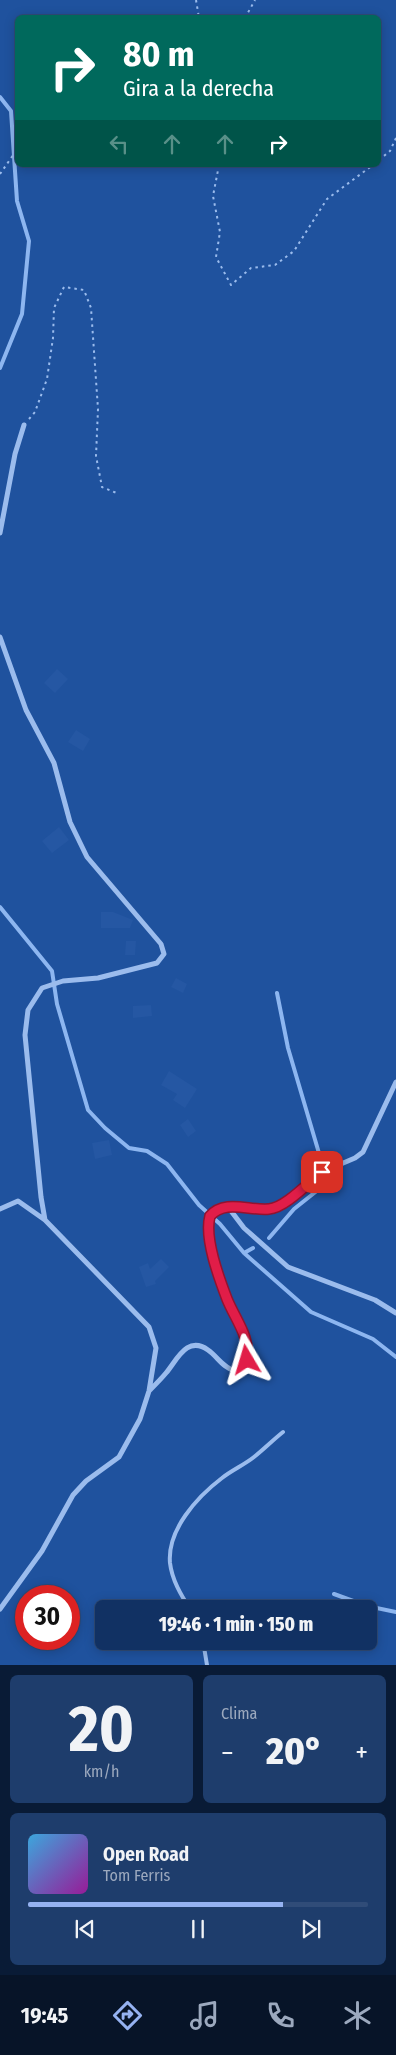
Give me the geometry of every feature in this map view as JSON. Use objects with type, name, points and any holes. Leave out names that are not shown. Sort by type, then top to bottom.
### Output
[{"type":"street","points":[[0,533],[15,454],[24,425]]},
{"type":"street","points":[[0,637],[26,710],[54,763],[70,822],[87,857],[161,944],[164,954],[157,963],[98,978],[63,981],[42,988],[28,1010],[25,1035],[41,1197],[45,1220]]},
{"type":"street","points":[[149,1391],[184,1349],[192,1346],[201,1346],[208,1350],[229,1369],[235,1371],[245,1367],[248,1355],[246,1339],[227,1298],[208,1232],[210,1216],[215,1210],[228,1207],[268,1209],[282,1205],[322,1172],[355,1158],[363,1152],[396,1082]]},
{"type":"street","points":[[0,1209],[18,1200],[45,1220],[149,1327],[156,1348],[149,1391],[140,1419],[119,1457],[86,1481],[73,1495],[42,1551],[0,1609]]},
{"type":"street","points":[[228,1207],[244,1228],[288,1267],[375,1300],[396,1313]]},
{"type":"lane","points":[[184,1600],[179,1591],[170,1563],[173,1541],[178,1526],[201,1496],[254,1457],[283,1432]]},
{"type":"lane","points":[[204,1650],[206,1665]]},
{"type":"path","points":[[196,0],[198,15]]},
{"type":"path","points":[[247,15],[255,0]]},
{"type":"path","points":[[381,158],[390,151],[396,138]]},
{"type":"path","points":[[0,174],[15,152]]},
{"type":"path","points":[[219,167],[213,196],[220,232],[216,257],[232,286],[251,268],[275,265],[294,251],[327,200],[369,167]]},
{"type":"path","points":[[24,425],[36,412],[47,379],[53,338],[54,308],[64,286],[84,290],[91,308],[95,361],[98,409],[96,456],[102,487],[118,494]]},
{"type":"shaded area","points":[[0,0],[396,0],[396,1665],[0,1665]]},
{"type":"building","points":[[57,669],[68,679],[55,693],[44,683]]},
{"type":"building","points":[[76,730],[90,739],[83,751],[68,742]]},
{"type":"building","points":[[59,827],[69,840],[52,853],[42,841]]},
{"type":"building","points":[[101,912],[113,912],[133,920],[130,928],[101,928]]},
{"type":"building","points":[[126,941],[136,941],[135,955],[125,955]]},
{"type":"building","points":[[176,978],[187,984],[183,993],[171,987]]},
{"type":"building","points":[[151,1005],[152,1016],[133,1018],[133,1006]]},
{"type":"building","points":[[169,1071],[197,1089],[185,1108],[173,1100],[177,1094],[161,1085]]},
{"type":"building","points":[[188,1119],[196,1131],[188,1137],[180,1125]]},
{"type":"building","points":[[109,1140],[112,1155],[95,1159],[92,1143]]},
{"type":"building","points":[[161,1259],[169,1267],[155,1281],[156,1284],[146,1287],[139,1267],[148,1263],[150,1269]]},
{"type":"waterway","points":[[0,97],[11,111],[17,201],[29,241],[22,314],[0,368]]},
{"type":"waterway","points":[[0,907],[52,971],[57,1004],[88,1110],[105,1128],[129,1148],[147,1151],[167,1164],[199,1205],[220,1224],[244,1253],[311,1312],[373,1339],[396,1357]]},
{"type":"waterway","points":[[277,993],[288,1048],[321,1160]]},
{"type":"waterway","points":[[269,1238],[294,1209],[328,1182]]},
{"type":"waterway","points":[[244,1253],[253,1248]]},
{"type":"waterway","points":[[334,1594],[367,1606],[396,1612]]},
{"type":"route","points":[[247,1360],[248,1348],[246,1339],[227,1298],[214,1256],[208,1232],[210,1216],[215,1210],[223,1207],[268,1209],[282,1205],[322,1172]]}]
